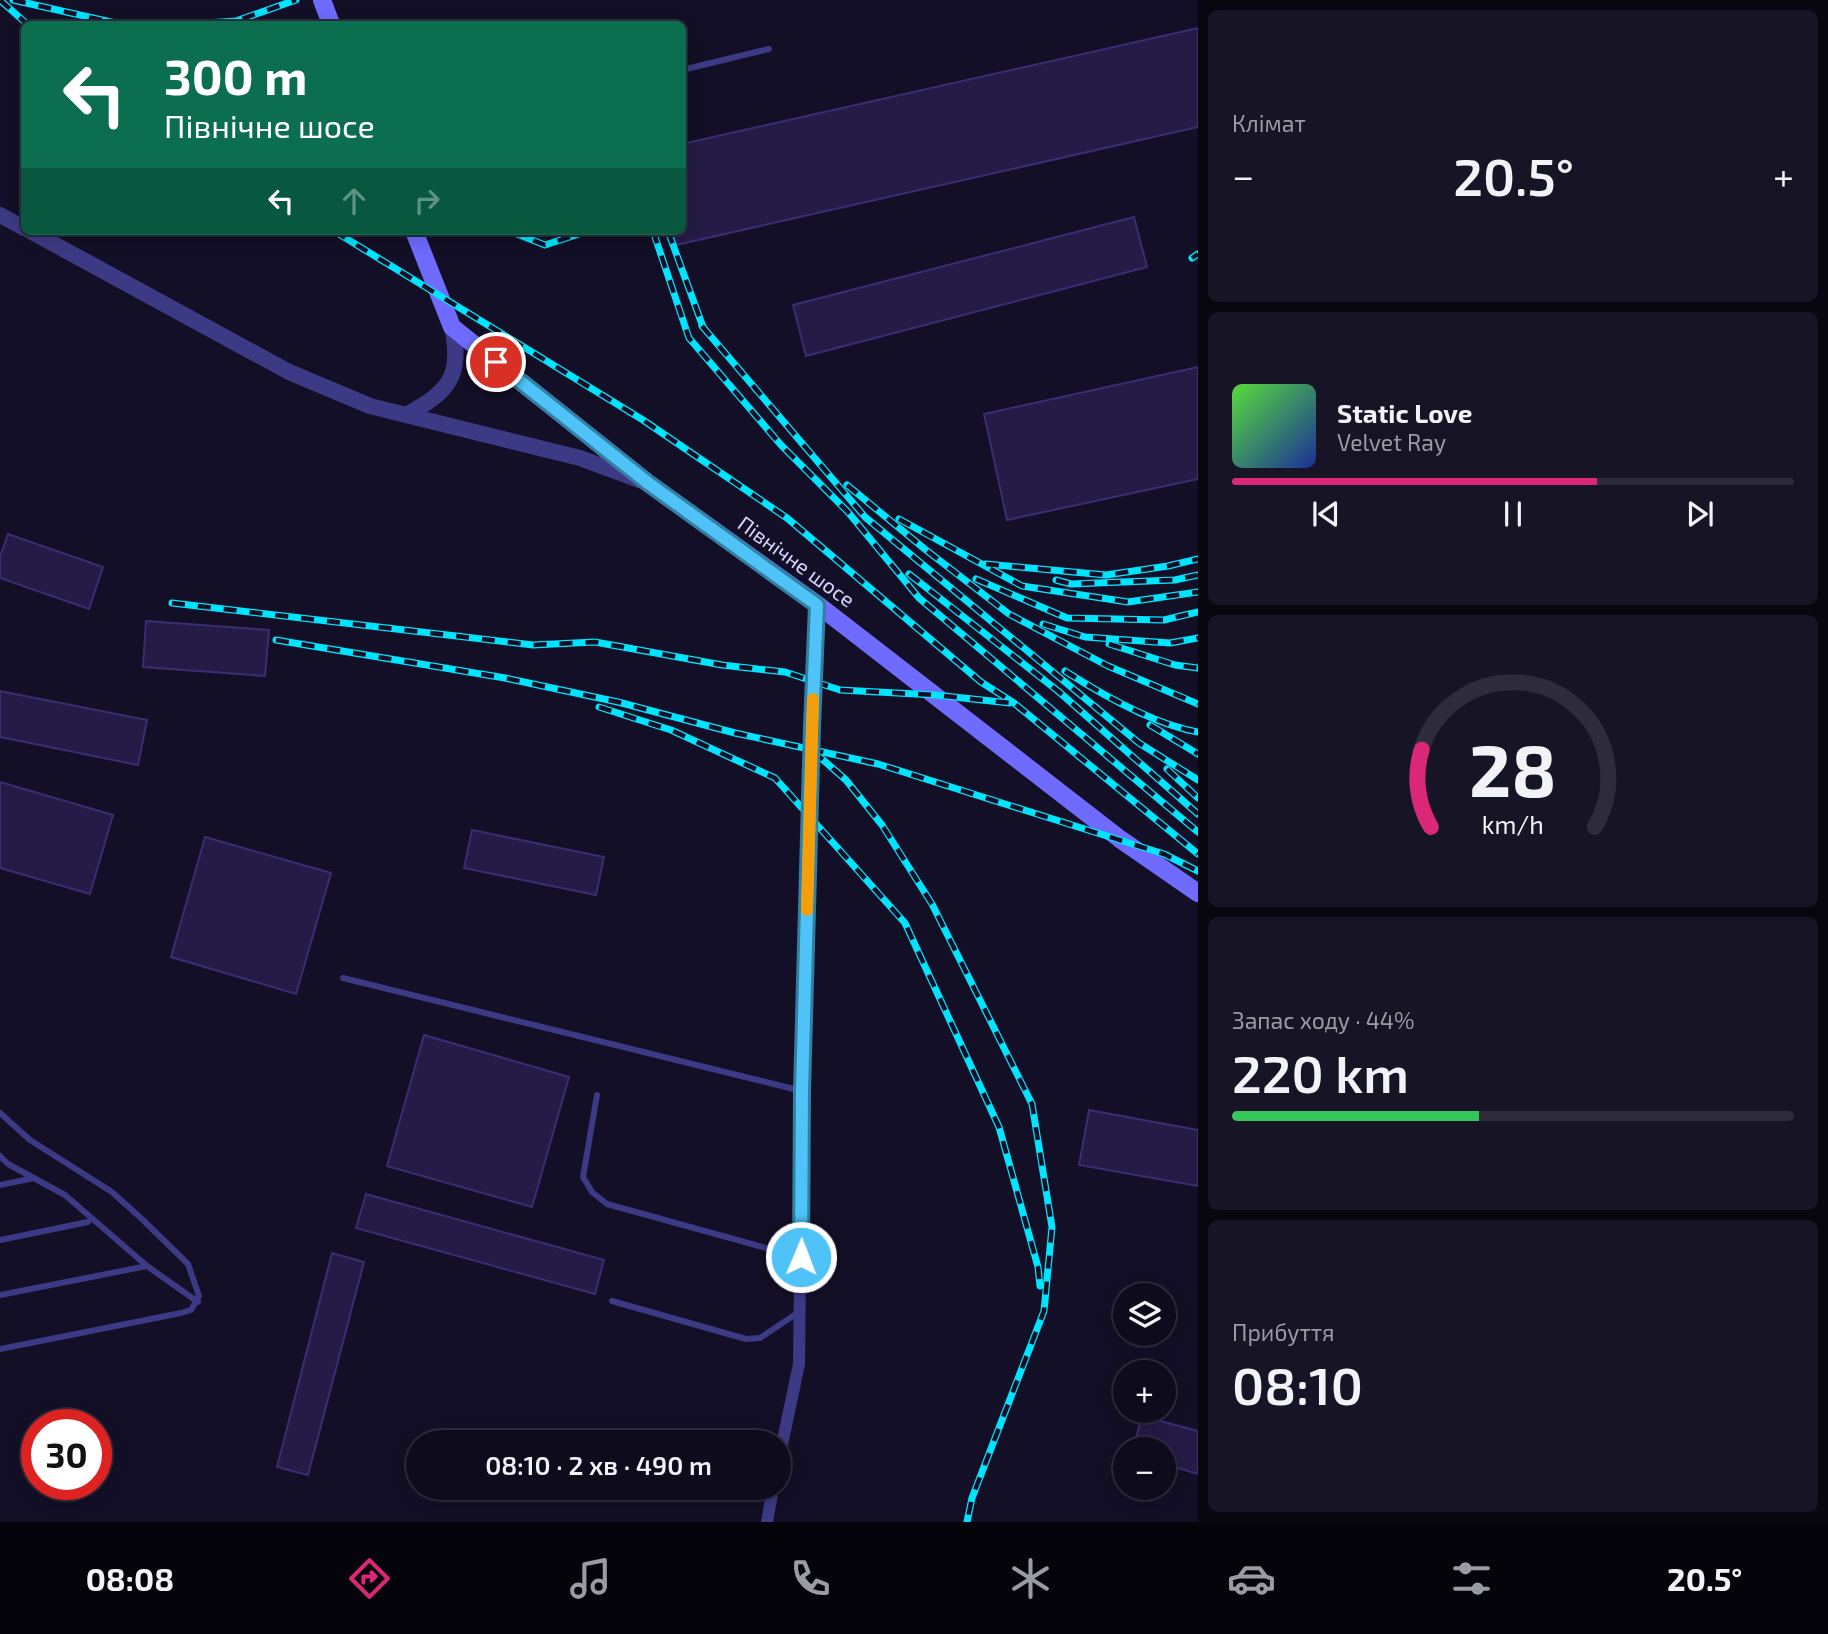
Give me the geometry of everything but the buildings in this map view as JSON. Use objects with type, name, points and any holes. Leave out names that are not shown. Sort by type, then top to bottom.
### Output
[{"type":"main road","points":[[322,0],[330,21]]},
{"type":"main road","points":[[417,235],[452,327]]},
{"type":"main road","name":"Північне шосе","points":[[452,327],[648,483],[817,605],[1120,839],[1198,893]]},
{"type":"street","points":[[0,215],[21,226]]},
{"type":"street","points":[[37,235],[289,372],[370,406],[580,458],[648,483]]},
{"type":"street","points":[[406,415],[430,402],[442,391],[454,373],[458,352],[452,327]]},
{"type":"street","points":[[785,1430],[799,1364],[802,1091],[817,605]]},
{"type":"street","points":[[767,1522],[771,1500]]},
{"type":"lane","points":[[686,70],[769,50]]},
{"type":"lane","points":[[343,978],[802,1091]]},
{"type":"lane","points":[[597,1096],[583,1177],[592,1192],[607,1204],[801,1257]]},
{"type":"lane","points":[[0,1113],[30,1140],[112,1192],[143,1220],[188,1264],[200,1296],[191,1310],[181,1313],[0,1349]]},
{"type":"lane","points":[[0,1156],[65,1195],[146,1266],[198,1302]]},
{"type":"lane","points":[[0,1185],[34,1178]]},
{"type":"lane","points":[[0,1240],[88,1222]]},
{"type":"lane","points":[[0,1295],[146,1266]]},
{"type":"lane","points":[[612,1301],[746,1339],[760,1338],[800,1311]]},
{"type":"railway","points":[[0,0],[24,21]]},
{"type":"railway","points":[[13,0],[107,21]]},
{"type":"railway","points":[[236,21],[296,0]]},
{"type":"railway","points":[[341,235],[643,420],[787,518],[981,682],[1014,703],[1198,854]]},
{"type":"railway","points":[[519,235],[545,245],[576,235]]},
{"type":"railway","points":[[654,235],[689,338],[781,445],[848,512],[919,598],[1198,832]]},
{"type":"railway","points":[[669,235],[703,327]]},
{"type":"railway","points":[[1192,258],[1198,254]]},
{"type":"railway","points":[[702,326],[865,517],[1139,743],[1198,780]]},
{"type":"railway","points":[[847,485],[1009,614],[1108,666],[1198,704]]},
{"type":"railway","points":[[899,519],[1022,586],[1128,602],[1198,592]]},
{"type":"railway","points":[[986,564],[1106,575],[1198,559]]},
{"type":"railway","points":[[909,574],[1058,691],[1198,814]]},
{"type":"railway","points":[[1056,580],[1071,584],[1175,580],[1198,575]]},
{"type":"railway","points":[[976,579],[1067,618],[1164,620],[1198,612]]},
{"type":"railway","points":[[172,603],[533,645],[595,642],[722,665],[785,672],[840,690],[935,695],[1010,703]]},
{"type":"railway","points":[[1043,624],[1085,637],[1170,643],[1198,638]]},
{"type":"railway","points":[[276,640],[505,678],[878,764],[1164,854],[1198,871]]},
{"type":"railway","points":[[1109,644],[1175,665],[1198,668]]},
{"type":"railway","points":[[1065,671],[1147,716],[1198,732]]},
{"type":"railway","points":[[599,707],[671,730],[775,778],[905,923],[999,1127],[1038,1267],[1040,1286]]},
{"type":"railway","points":[[1150,725],[1198,754]]},
{"type":"railway","points":[[813,751],[846,780],[882,825],[932,904],[1032,1104],[1052,1227],[1044,1311],[972,1498],[967,1522]]},
{"type":"railway","points":[[1167,769],[1198,798]]},
{"type":"slow traffic","points":[[807,910],[813,699]]},
{"type":"route","points":[[496,362],[648,483],[817,605],[802,1091],[801,1257]]}]
